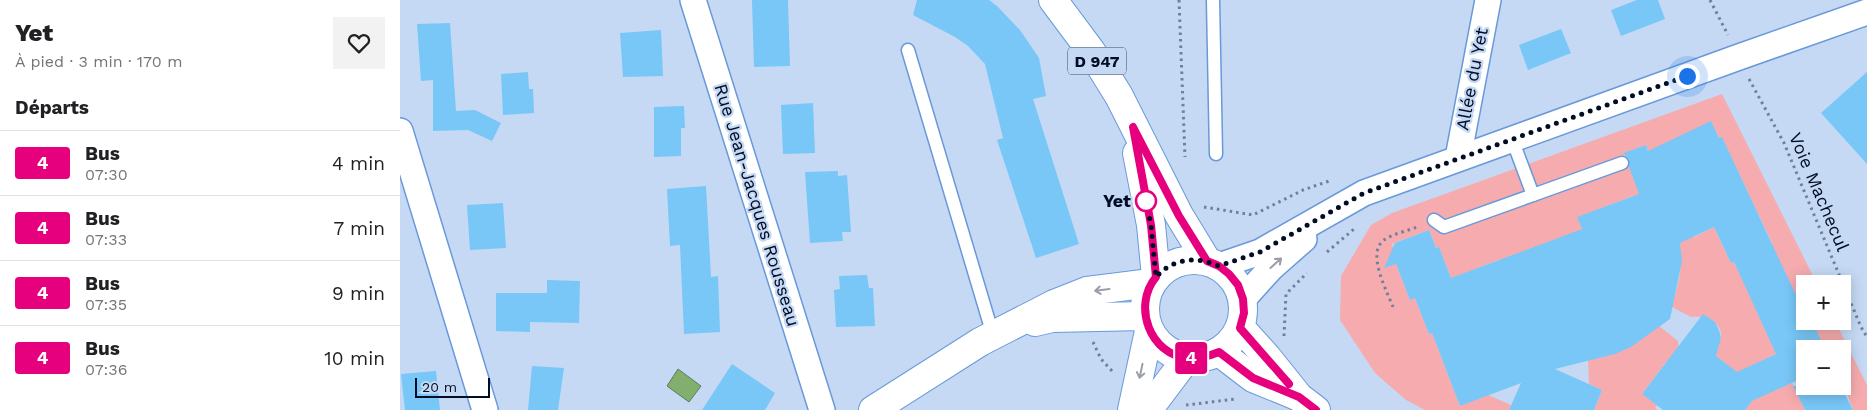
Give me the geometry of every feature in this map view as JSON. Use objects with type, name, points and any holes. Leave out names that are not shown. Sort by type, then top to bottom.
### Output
[{"type":"main road","name":"D 947","points":[[1053,0],[1091,51],[1118,96],[1179,216],[1213,263]]},
{"type":"main road","name":"D 947","points":[[1133,127],[1151,225],[1153,280]]},
{"type":"main road","points":[[1132,410],[1147,323],[1145,300],[1153,280],[1162,271],[1177,262],[1194,259],[1213,263],[1229,274],[1238,285],[1243,299],[1244,313],[1240,328],[1232,342],[1219,352],[1204,358],[1187,358],[1172,354],[1163,347],[1147,323]]},
{"type":"main road","points":[[873,410],[1000,331],[1054,304],[1087,291],[1153,280]]},
{"type":"main road","points":[[1000,331],[1052,318],[1147,323]]},
{"type":"main road","points":[[1240,328],[1308,404]]},
{"type":"main road","points":[[1219,352],[1253,378],[1308,404]]},
{"type":"main road","points":[[1148,410],[1187,358]]},
{"type":"street","name":"Rue Jean-Jacques Rousseau","points":[[693,0],[822,410]]},
{"type":"street","name":"Allée du Yet","points":[[1458,158],[1488,0]]},
{"type":"street","points":[[1213,263],[1260,252],[1364,193],[1867,12]]},
{"type":"street","points":[[400,131],[485,410]]},
{"type":"street","points":[[1243,299],[1271,268],[1338,209]]},
{"type":"lane","points":[[1213,0],[1216,154]]},
{"type":"lane","points":[[908,50],[1000,331]]},
{"type":"lane","points":[[1512,139],[1533,195]]},
{"type":"lane","points":[[1434,220],[1444,227],[1622,163]]},
{"type":"path","points":[[1179,0],[1185,157]]},
{"type":"path","points":[[1710,0],[1730,41]]},
{"type":"path","name":"Voie Machecul","points":[[1753,87],[1784,143],[1867,337]]},
{"type":"path","points":[[1197,205],[1253,216],[1303,190],[1339,178]]},
{"type":"path","points":[[1393,307],[1375,259],[1378,247],[1384,240],[1434,220]]},
{"type":"path","points":[[1320,259],[1361,224]]},
{"type":"path","points":[[1280,342],[1284,337],[1286,294],[1313,266]]},
{"type":"path","points":[[1091,338],[1101,359],[1114,372]]},
{"type":"path","points":[[1182,405],[1240,398]]},
{"type":"shaded area","points":[[1722,94],[1812,275],[1796,275],[1796,308],[1757,312],[1774,348],[1782,351],[1757,363],[1748,381],[1713,354],[1721,338],[1721,332],[1716,323],[1707,318],[1691,317],[1670,306],[1677,286],[1681,257],[1676,227],[1687,223],[1694,237],[1714,227],[1731,263],[1734,262],[1742,279],[1778,262],[1770,244],[1772,243],[1722,138],[1719,138],[1711,121],[1673,216],[1646,145],[1624,153],[1641,198],[1633,196],[1578,217],[1584,235],[1505,268],[1501,259],[1478,268],[1453,283],[1439,247],[1436,248],[1429,230],[1392,244],[1394,249],[1389,259],[1396,264],[1410,300],[1415,298],[1429,334],[1432,333],[1460,406],[1479,391],[1511,405],[1509,410],[1425,410],[1406,400],[1375,373],[1340,320],[1341,276],[1371,225],[1392,213]]},
{"type":"shaded area","points":[[1658,325],[1678,341],[1681,373],[1666,362],[1642,394],[1657,405],[1655,408],[1658,410],[1594,410],[1602,390],[1589,384],[1588,359],[1609,356],[1626,348]]},
{"type":"shaded area","points":[[1815,330],[1840,330],[1844,340],[1817,340]]},
{"type":"shaded area","points":[[1851,353],[1867,385],[1867,410],[1853,410],[1847,395],[1851,395]]},
{"type":"shaded area","points":[[678,369],[701,386],[689,402],[667,386]]},
{"type":"shaded area","points":[[1792,383],[1796,395],[1798,395],[1805,410],[1745,410],[1754,398]]},
{"type":"building","points":[[752,0],[788,0],[790,66],[754,67]]},
{"type":"building","points":[[917,0],[989,0],[1020,30],[1039,58],[1046,96],[1033,99],[1079,244],[1036,258],[997,140],[1003,138],[985,64],[968,46],[955,37],[913,15]]},
{"type":"building","points":[[1637,0],[1658,0],[1665,19],[1621,36],[1611,10]]},
{"type":"building","points":[[450,23],[456,111],[475,110],[501,123],[492,141],[468,130],[433,131],[433,80],[421,81],[417,24]]},
{"type":"building","points":[[1561,29],[1571,53],[1528,70],[1519,45]]},
{"type":"building","points":[[661,30],[663,76],[623,77],[620,33]]},
{"type":"building","points":[[528,72],[529,89],[533,89],[534,113],[503,115],[501,74]]},
{"type":"building","points":[[1867,72],[1867,164],[1821,113]]},
{"type":"building","points":[[813,103],[815,153],[783,154],[781,105]]},
{"type":"building","points":[[684,106],[685,128],[681,128],[681,156],[654,157],[654,107]]},
{"type":"building","points":[[1711,121],[1719,138],[1722,137],[1796,293],[1796,330],[1816,330],[1821,340],[1796,340],[1796,381],[1752,401],[1745,410],[1663,410],[1642,394],[1703,314],[1715,322],[1719,330],[1721,338],[1716,356],[1737,372],[1776,354],[1734,262],[1731,263],[1714,227],[1680,243],[1682,261],[1670,319],[1631,347],[1615,354],[1555,369],[1602,390],[1594,410],[1509,410],[1521,383],[1460,406],[1432,333],[1429,334],[1415,298],[1410,300],[1396,264],[1384,268],[1395,243],[1429,230],[1436,248],[1439,247],[1451,278],[1582,229],[1577,217],[1639,194],[1629,167],[1629,160],[1623,153],[1646,145],[1648,151]]},
{"type":"building","points":[[838,171],[838,176],[847,175],[851,232],[842,232],[843,241],[810,243],[805,172]]},
{"type":"building","points":[[706,186],[711,277],[718,276],[720,332],[684,334],[680,245],[670,246],[667,189]]},
{"type":"building","points":[[503,203],[506,248],[470,250],[467,205]]},
{"type":"building","points":[[867,275],[869,288],[873,288],[875,326],[836,327],[834,290],[840,289],[839,276]]},
{"type":"building","points":[[547,280],[580,281],[579,323],[530,322],[530,332],[496,331],[496,293],[547,293]]},
{"type":"building","points":[[732,364],[775,393],[765,410],[702,410]]},
{"type":"building","points":[[532,366],[564,368],[558,410],[528,410]]},
{"type":"building","points":[[436,371],[440,410],[405,410],[401,374]]},
{"type":"building","points":[[1798,395],[1846,395],[1853,410],[1805,410]]},
{"type":"bus line","name":"4","points":[[1289,384],[1240,328],[1244,313],[1243,299],[1238,285],[1219,266],[1207,261],[1179,216],[1133,127],[1151,225],[1156,277],[1145,300],[1144,316],[1149,331],[1172,354],[1187,358],[1204,358],[1219,352],[1253,378],[1299,397],[1316,410]]},
{"type":"place","name":"Yet","points":[[1146,201]]},
{"type":"route","points":[[1146,201],[1151,225],[1156,277],[1177,262],[1194,259],[1207,261],[1219,266],[1260,252],[1364,193],[1687,76]]}]
